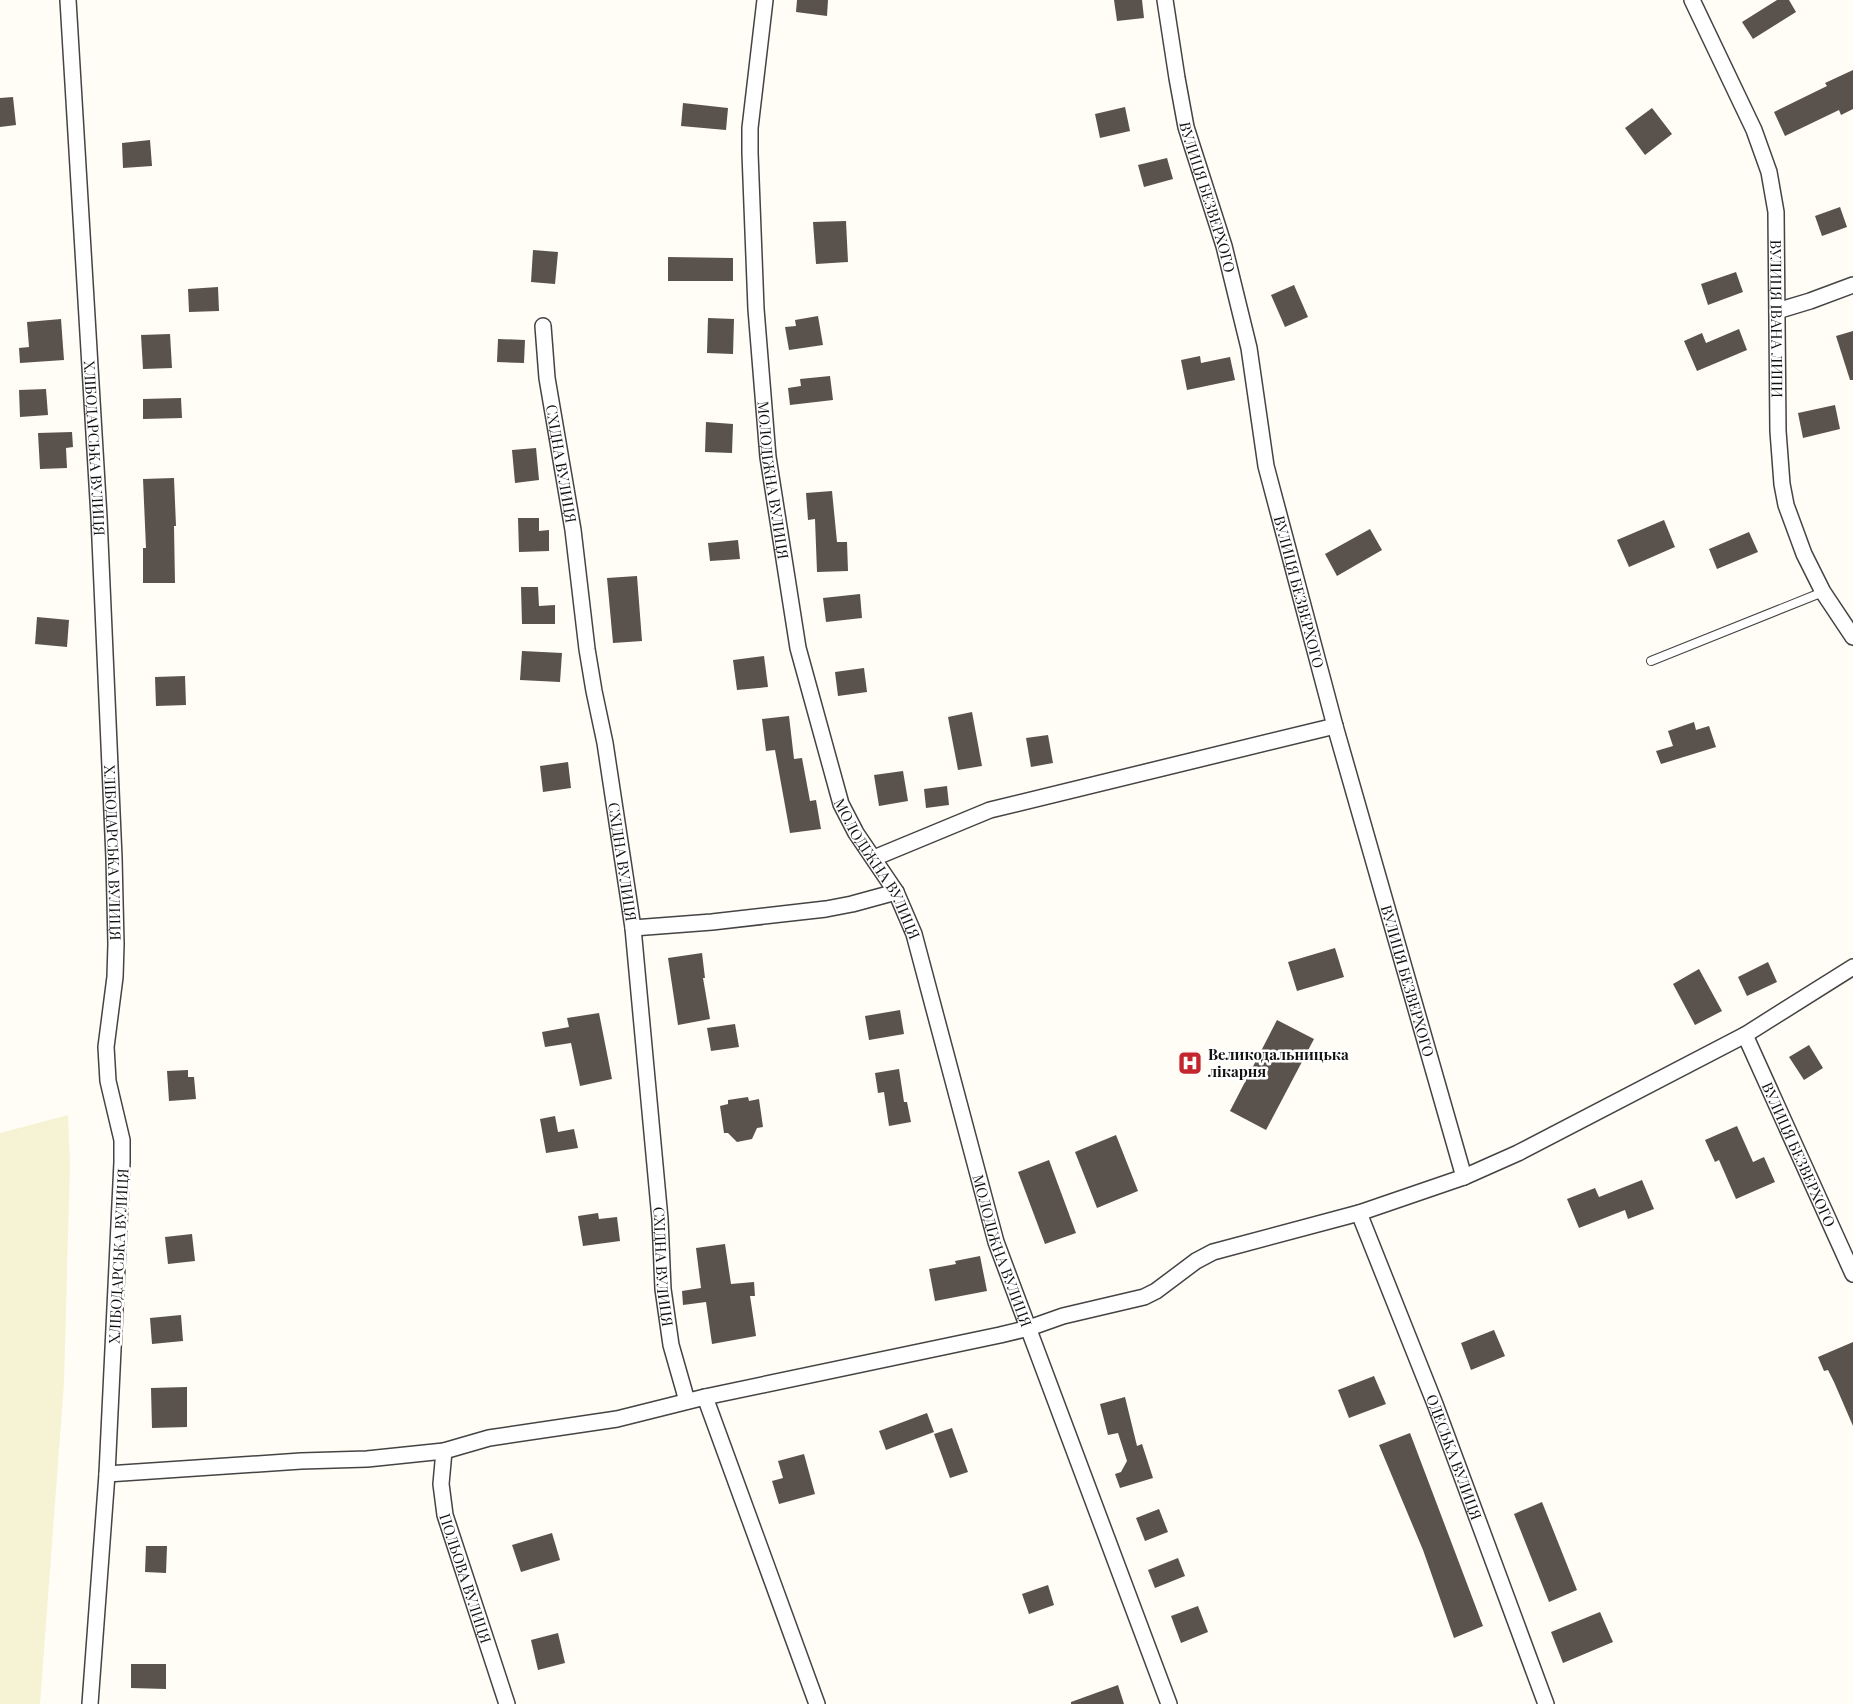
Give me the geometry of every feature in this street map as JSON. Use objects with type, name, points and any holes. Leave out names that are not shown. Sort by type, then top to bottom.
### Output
[{"type":"street","name":"ХЛІБОДАРСЬКА ВУЛИЦЯ","points":[[68,0],[92,388],[114,858],[115,977],[106,1047],[108,1081],[122,1140],[107,1474],[90,1704]]},
{"type":"street","name":"МОЛОДІЖНА ВУЛИЦЯ","points":[[765,0],[750,128],[756,309],[768,457],[802,666],[841,804],[856,833],[896,892],[914,934],[996,1242],[1169,1704]]},
{"type":"street","name":"ВУЛИЦЯ БЕЗВЕРХОГО","points":[[1165,0],[1186,128],[1224,246],[1249,348],[1266,466],[1335,726],[1464,1176]]},
{"type":"street","name":"ВУЛИЦЯ ІВАНА ЛИПИ","points":[[1692,0],[1754,130],[1769,172],[1776,212],[1778,430],[1782,484],[1794,530],[1823,592],[1853,637]]},
{"type":"street","points":[[1777,311],[1853,285]]},
{"type":"street","name":"СХІДНА ВУЛИЦЯ","points":[[543,326],[547,378],[572,522],[587,649],[594,691],[606,742],[633,928],[660,1219],[663,1289],[671,1345],[687,1401]]},
{"type":"street","points":[[874,858],[990,810],[1335,726]]},
{"type":"street","points":[[633,928],[712,922],[826,908],[852,904],[896,892]]},
{"type":"street","points":[[107,1474],[367,1459],[444,1450],[489,1438],[617,1419],[704,1397],[971,1342],[1029,1328],[1063,1316],[1144,1297],[1156,1291],[1196,1261],[1213,1252],[1359,1213],[1464,1176],[1518,1153],[1745,1035],[1853,967]]},
{"type":"street","name":"ВУЛИЦЯ БЕЗВЕРХОГО","points":[[1745,1035],[1853,1274]]},
{"type":"street","name":"ОДЕСЬКА ВУЛИЦЯ","points":[[1359,1213],[1434,1404],[1546,1704]]},
{"type":"street","points":[[704,1397],[817,1704]]},
{"type":"street","name":"ПОЛЬОВА ВУЛИЦЯ","points":[[444,1450],[440,1484],[445,1515],[507,1704]]},
{"type":"lane","points":[[1650,661],[1823,592]]},
{"type":"shaded area","points":[[68,1115],[70,1165],[64,1383],[40,1704],[0,1704],[0,1133]]},
{"type":"building","points":[[797,0],[828,0],[827,16],[796,12]]},
{"type":"building","points":[[1114,0],[1142,0],[1144,18],[1117,21]]},
{"type":"building","points":[[1777,0],[1789,0],[1796,12],[1753,39],[1742,22]]},
{"type":"building","points":[[1853,70],[1853,109],[1841,115],[1839,110],[1785,136],[1774,112],[1827,86],[1825,83]]},
{"type":"building","points":[[13,97],[16,125],[0,127],[0,98]]},
{"type":"building","points":[[683,103],[728,108],[726,130],[681,126]]},
{"type":"building","points":[[1125,107],[1130,131],[1100,138],[1095,114]]},
{"type":"building","points":[[1652,108],[1672,134],[1645,155],[1625,128]]},
{"type":"building","points":[[150,140],[152,166],[123,168],[122,143]]},
{"type":"building","points":[[1167,158],[1173,179],[1144,187],[1138,165]]},
{"type":"building","points":[[1840,207],[1847,227],[1822,236],[1815,216]]},
{"type":"building","points":[[846,221],[848,262],[816,264],[813,222]]},
{"type":"building","points":[[533,250],[558,252],[555,284],[531,282]]},
{"type":"building","points":[[668,257],[733,258],[733,281],[668,281]]},
{"type":"building","points":[[1736,272],[1743,292],[1708,305],[1701,284]]},
{"type":"building","points":[[1294,285],[1308,317],[1285,327],[1271,295]]},
{"type":"building","points":[[218,287],[219,311],[189,312],[188,289]]},
{"type":"building","points":[[818,316],[823,345],[789,350],[785,327],[796,326],[795,320]]},
{"type":"building","points":[[708,318],[734,319],[733,354],[707,353]]},
{"type":"building","points":[[61,319],[64,360],[20,363],[19,348],[29,347],[27,322]]},
{"type":"building","points":[[1739,329],[1747,350],[1697,371],[1684,341],[1702,333],[1706,343]]},
{"type":"building","points":[[1853,331],[1853,380],[1850,380],[1836,336]]},
{"type":"building","points":[[170,334],[172,368],[143,369],[141,335]]},
{"type":"building","points":[[498,339],[525,340],[524,363],[497,362]]},
{"type":"building","points":[[1200,356],[1201,363],[1230,357],[1235,380],[1187,390],[1181,360]]},
{"type":"building","points":[[830,376],[833,400],[790,405],[788,388],[801,386],[800,379]]},
{"type":"building","points":[[46,389],[48,415],[20,417],[19,390]]},
{"type":"building","points":[[181,398],[182,418],[143,419],[143,399]]},
{"type":"building","points":[[1835,405],[1840,429],[1803,438],[1798,413]]},
{"type":"building","points":[[706,422],[733,424],[732,453],[705,452]]},
{"type":"building","points":[[72,432],[73,447],[66,448],[67,468],[40,469],[38,433]]},
{"type":"building","points":[[536,448],[539,480],[515,483],[512,450]]},
{"type":"building","points":[[174,478],[176,526],[174,526],[175,583],[143,583],[143,548],[146,548],[143,479]]},
{"type":"building","points":[[832,491],[837,542],[847,542],[848,571],[817,572],[815,519],[808,520],[806,493]]},
{"type":"building","points":[[518,518],[539,518],[539,531],[549,530],[549,551],[519,552]]},
{"type":"building","points":[[1664,520],[1675,547],[1629,567],[1617,540]]},
{"type":"building","points":[[1370,529],[1382,550],[1337,576],[1325,554]]},
{"type":"building","points":[[1749,532],[1758,552],[1717,569],[1709,549]]},
{"type":"building","points":[[738,540],[740,559],[710,561],[708,543]]},
{"type":"building","points":[[637,576],[642,641],[613,643],[607,578]]},
{"type":"building","points":[[521,587],[538,587],[539,606],[555,605],[555,624],[522,624]]},
{"type":"building","points":[[860,594],[862,618],[826,622],[823,598]]},
{"type":"building","points":[[37,617],[69,620],[67,647],[35,644]]},
{"type":"building","points":[[522,651],[562,653],[560,682],[520,680]]},
{"type":"building","points":[[764,656],[768,687],[737,690],[733,660]]},
{"type":"building","points":[[864,668],[867,692],[838,696],[835,672]]},
{"type":"building","points":[[185,676],[186,705],[156,706],[155,677]]},
{"type":"building","points":[[972,712],[982,766],[958,770],[948,717]]},
{"type":"building","points":[[789,716],[794,759],[802,758],[810,801],[816,800],[821,829],[790,833],[775,750],[766,751],[762,719]]},
{"type":"building","points":[[1694,722],[1696,730],[1709,726],[1716,747],[1661,764],[1656,751],[1673,746],[1668,731]]},
{"type":"building","points":[[1048,735],[1053,763],[1031,767],[1026,738]]},
{"type":"building","points":[[568,762],[571,788],[543,792],[540,766]]},
{"type":"building","points":[[903,771],[908,801],[879,806],[874,775]]},
{"type":"building","points":[[947,786],[949,805],[926,808],[924,789]]},
{"type":"building","points":[[1335,948],[1344,977],[1297,991],[1288,962]]},
{"type":"building","points":[[702,953],[705,978],[703,978],[710,1019],[678,1025],[668,958]]},
{"type":"building","points":[[1768,962],[1777,982],[1747,996],[1738,977]]},
{"type":"building","points":[[1699,969],[1722,1011],[1695,1025],[1673,984]]},
{"type":"building","points":[[900,1010],[904,1034],[869,1040],[865,1016]]},
{"type":"building","points":[[599,1013],[612,1079],[580,1086],[571,1043],[545,1047],[542,1032],[569,1027],[567,1018]]},
{"type":"building","points":[[1277,1020],[1314,1039],[1266,1130],[1230,1111]]},
{"type":"building","points":[[735,1024],[739,1047],[711,1051],[707,1028]]},
{"type":"building","points":[[1809,1045],[1823,1068],[1804,1080],[1789,1057]]},
{"type":"building","points":[[899,1069],[904,1102],[907,1102],[911,1122],[889,1126],[884,1092],[878,1093],[875,1073]]},
{"type":"building","points":[[188,1070],[188,1077],[194,1077],[196,1099],[169,1101],[167,1071]]},
{"type":"building","points":[[748,1097],[749,1101],[759,1099],[763,1127],[757,1128],[752,1139],[737,1142],[728,1133],[724,1133],[720,1106],[728,1104],[728,1100]]},
{"type":"building","points":[[555,1116],[558,1132],[574,1129],[578,1148],[546,1153],[540,1119]]},
{"type":"building","points":[[1737,1126],[1753,1162],[1764,1157],[1775,1182],[1736,1199],[1719,1160],[1715,1162],[1705,1140]]},
{"type":"building","points":[[1116,1135],[1138,1191],[1097,1208],[1075,1152]]},
{"type":"building","points":[[1049,1160],[1076,1233],[1045,1244],[1018,1172]]},
{"type":"building","points":[[1642,1180],[1654,1209],[1628,1219],[1625,1210],[1579,1228],[1567,1199],[1595,1188],[1599,1197]]},
{"type":"building","points":[[598,1213],[599,1219],[617,1217],[620,1241],[583,1246],[578,1216]]},
{"type":"building","points":[[192,1234],[195,1261],[168,1264],[165,1237]]},
{"type":"building","points":[[725,1244],[731,1284],[754,1282],[755,1296],[750,1296],[756,1336],[712,1344],[706,1302],[683,1305],[682,1291],[701,1288],[696,1248]]},
{"type":"building","points":[[980,1256],[987,1291],[935,1301],[929,1269],[956,1264],[955,1261]]},
{"type":"building","points":[[181,1315],[183,1341],[152,1344],[150,1318]]},
{"type":"building","points":[[1494,1330],[1505,1356],[1471,1370],[1461,1343]]},
{"type":"building","points":[[1853,1342],[1853,1426],[1828,1370],[1824,1371],[1818,1357]]},
{"type":"building","points":[[1374,1376],[1386,1404],[1349,1418],[1338,1390]]},
{"type":"building","points":[[187,1387],[187,1427],[152,1428],[151,1388]]},
{"type":"building","points":[[1125,1397],[1137,1446],[1142,1444],[1153,1478],[1120,1488],[1115,1474],[1121,1472],[1127,1461],[1118,1433],[1108,1435],[1100,1404]]},
{"type":"building","points":[[927,1413],[934,1432],[886,1450],[879,1431]]},
{"type":"building","points":[[952,1428],[968,1472],[950,1478],[934,1434]]},
{"type":"building","points":[[1410,1433],[1483,1626],[1454,1638],[1423,1550],[1379,1445]]},
{"type":"building","points":[[804,1454],[815,1494],[779,1504],[772,1481],[783,1478],[778,1461]]},
{"type":"building","points":[[1542,1502],[1577,1590],[1549,1602],[1514,1514]]},
{"type":"building","points":[[1159,1509],[1168,1532],[1145,1541],[1136,1518]]},
{"type":"building","points":[[552,1533],[560,1560],[521,1572],[512,1545]]},
{"type":"building","points":[[146,1546],[167,1546],[166,1573],[145,1572]]},
{"type":"building","points":[[1178,1558],[1185,1576],[1155,1588],[1148,1570]]},
{"type":"building","points":[[1048,1585],[1054,1605],[1029,1614],[1022,1594]]},
{"type":"building","points":[[1198,1606],[1208,1632],[1181,1643],[1171,1616]]},
{"type":"building","points":[[1600,1612],[1613,1642],[1563,1663],[1551,1632]]},
{"type":"building","points":[[558,1633],[565,1663],[538,1670],[531,1640]]},
{"type":"building","points":[[131,1664],[166,1664],[166,1689],[131,1688]]},
{"type":"building","points":[[1118,1685],[1124,1704],[1071,1704],[1071,1702]]},
{"type":"place","name":"Великодальницька лікарня","points":[[1190,1063]]}]
